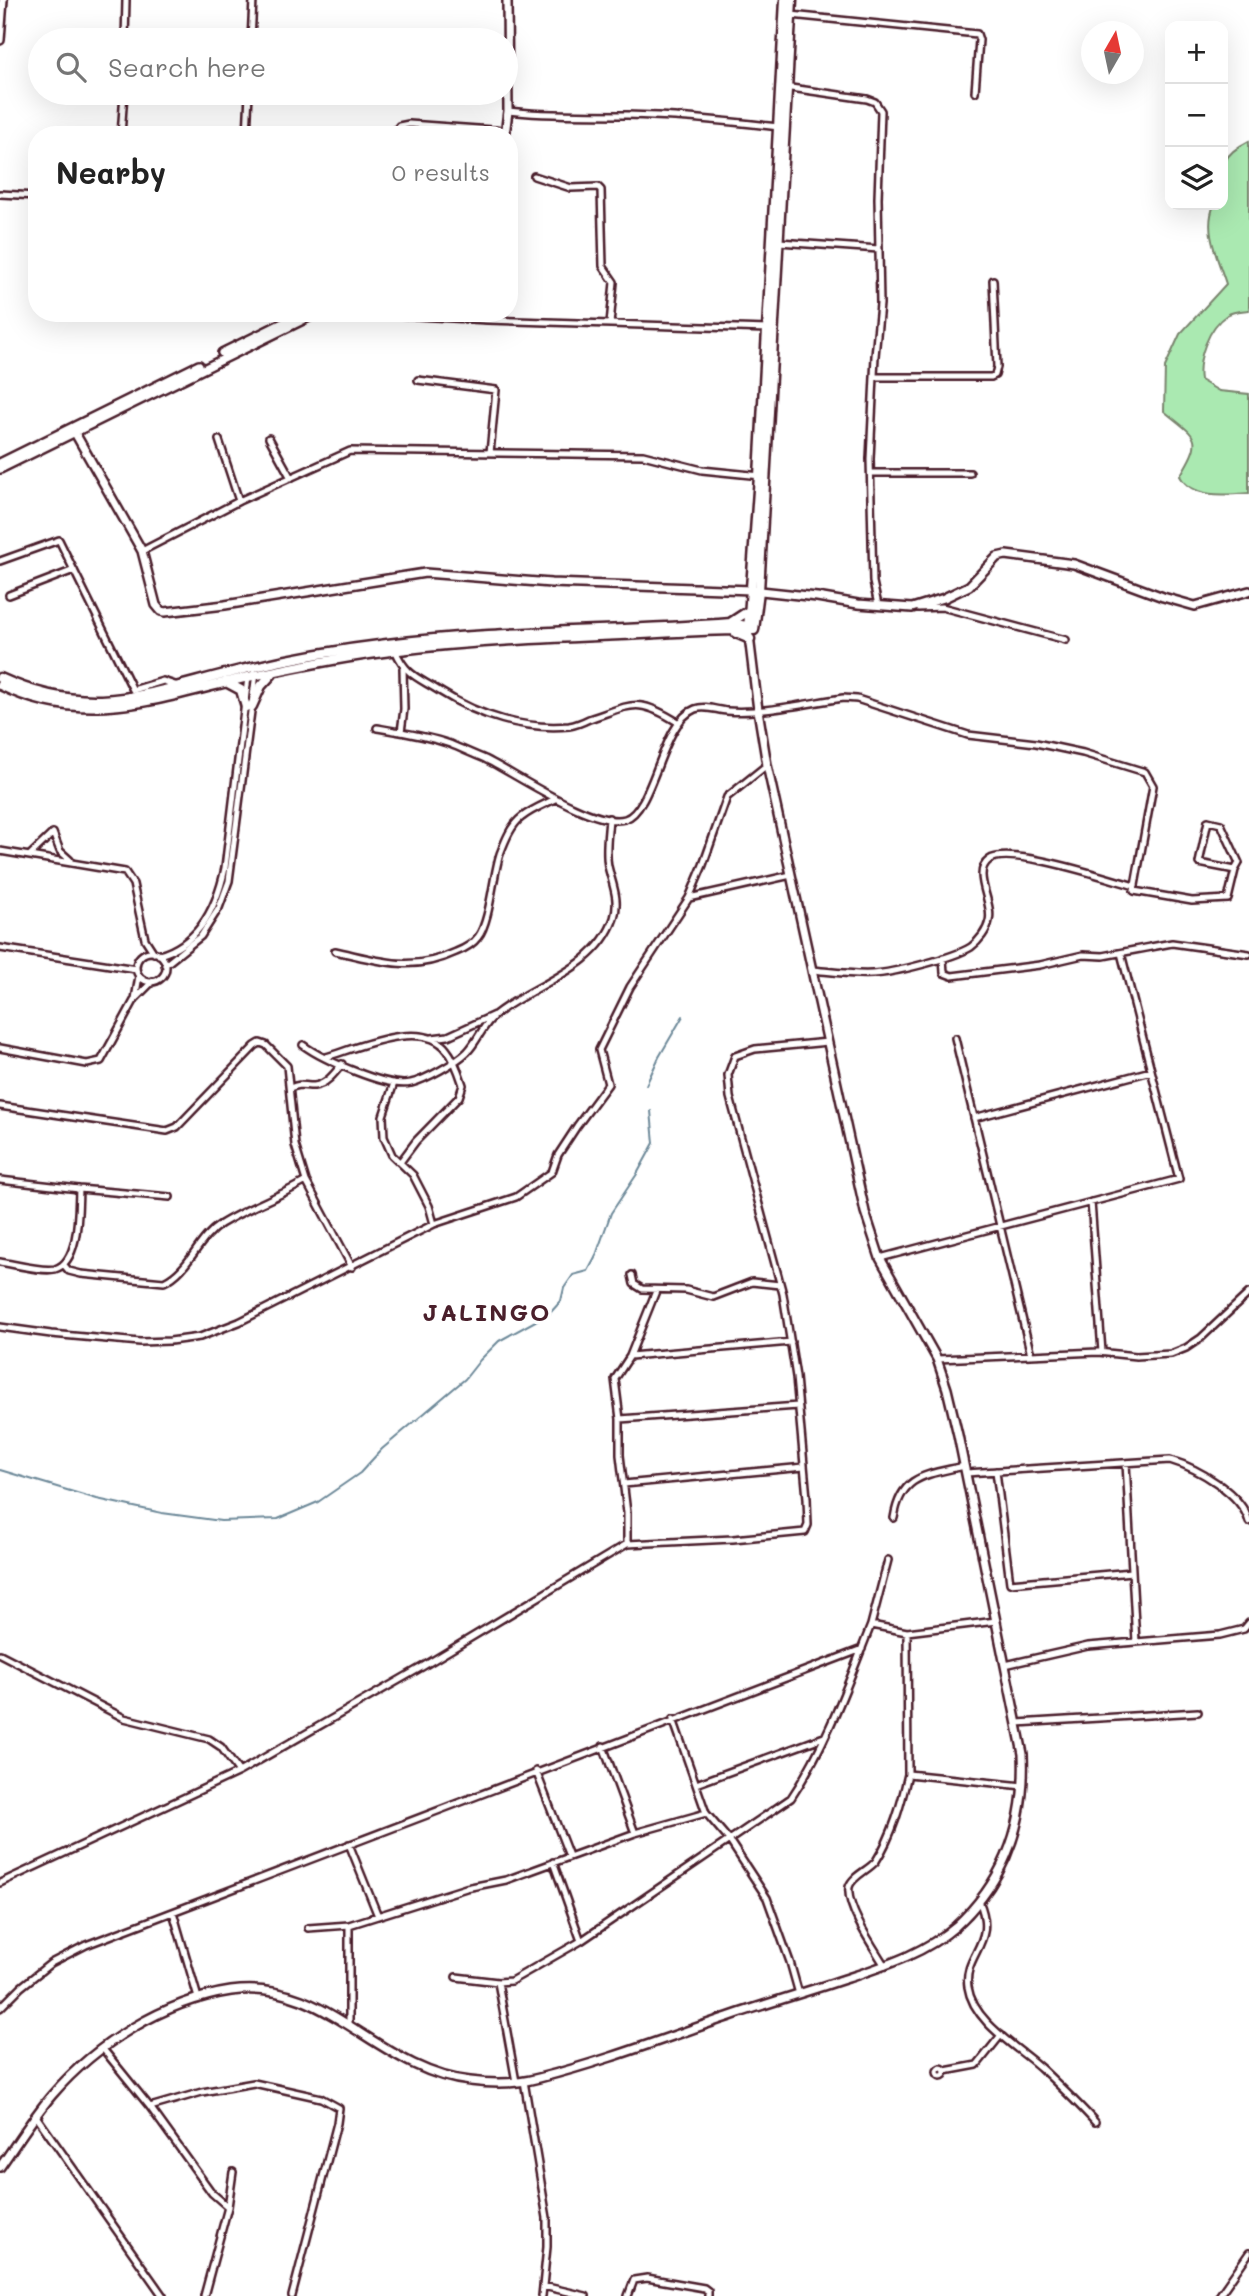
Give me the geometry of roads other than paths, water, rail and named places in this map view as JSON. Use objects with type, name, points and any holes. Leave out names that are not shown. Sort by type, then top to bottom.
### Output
[{"type":"main road","points":[[0,40],[3,0]]},
{"type":"main road","points":[[507,0],[507,28]]},
{"type":"main road","points":[[785,0],[789,15]]},
{"type":"main road","points":[[770,330],[779,242],[784,87],[792,0]]},
{"type":"main road","points":[[751,632],[763,476],[779,127],[784,87]]},
{"type":"main road","points":[[507,126],[508,105]]},
{"type":"main road","points":[[0,463],[279,322]]},
{"type":"main road","points":[[0,469],[299,322]]},
{"type":"main road","points":[[75,433],[142,551],[156,605],[160,611],[165,612],[425,573],[551,583],[756,590],[912,608],[944,598],[969,586],[998,557],[1006,555],[1074,564],[1195,606],[1249,591]]},
{"type":"main road","points":[[0,2167],[61,2085],[103,2049],[149,2020],[198,1998],[243,1990],[278,1992],[305,2001],[349,2025],[402,2060],[428,2071],[466,2081],[520,2081],[578,2066],[915,1954],[959,1922],[998,1874],[1018,1824],[1024,1786],[1023,1754],[951,1404],[937,1359],[880,1258],[865,1212],[767,765],[758,710],[751,632],[750,610],[756,590]]},
{"type":"main road","points":[[0,685],[28,696],[58,703],[124,706],[226,682],[252,672],[275,671],[396,650],[730,627],[750,610]]},
{"type":"main road","points":[[0,678],[40,693],[86,700],[122,700],[252,672],[315,654],[443,638],[730,627],[751,632]]},
{"type":"main road","points":[[249,706],[261,686],[275,671]]},
{"type":"main road","points":[[226,682],[241,690],[249,706]]},
{"type":"street","points":[[125,28],[126,0]]},
{"type":"street","points":[[252,28],[253,0]]},
{"type":"street","points":[[789,15],[977,34],[979,40],[975,92]]},
{"type":"street","points":[[784,87],[867,99],[879,106],[882,118],[878,198],[880,304],[874,377],[871,473],[873,582],[878,605]]},
{"type":"street","points":[[122,126],[123,105]]},
{"type":"street","points":[[247,126],[248,105]]},
{"type":"street","points":[[508,111],[547,116],[708,118],[779,127]]},
{"type":"street","points":[[400,126],[431,126]]},
{"type":"street","points":[[534,176],[571,188],[598,187],[601,190],[603,266],[614,282],[610,324]]},
{"type":"street","points":[[0,194],[28,196]]},
{"type":"street","points":[[779,242],[879,249]]},
{"type":"street","points":[[874,377],[995,375],[997,367],[993,280]]},
{"type":"street","points":[[518,321],[770,330]]},
{"type":"street","points":[[418,380],[496,390],[490,453]]},
{"type":"street","points":[[269,438],[290,478]]},
{"type":"street","points":[[219,440],[239,501]]},
{"type":"street","points":[[142,551],[239,501],[350,451],[643,455],[702,470],[763,476]]},
{"type":"street","points":[[871,473],[970,473]]},
{"type":"street","points":[[0,561],[60,540],[133,690],[163,681],[182,687]]},
{"type":"street","points":[[9,595],[74,570]]},
{"type":"street","points":[[912,608],[942,607],[1066,640]]},
{"type":"street","points":[[396,650],[403,668],[404,709],[401,732]]},
{"type":"street","points":[[403,668],[461,704],[504,721],[571,726],[623,706],[645,706],[679,723]]},
{"type":"street","points":[[0,1048],[94,1063],[101,1061],[135,999],[162,976],[165,965],[201,936],[219,908],[232,869],[252,672]]},
{"type":"street","points":[[377,728],[448,743],[486,760],[555,799],[583,811],[624,819],[637,811],[679,723],[694,709],[758,710],[843,698],[857,699],[968,735],[1036,743],[1083,753],[1145,772],[1153,786],[1134,891],[1192,901],[1228,899],[1238,863],[1221,824],[1208,821],[1199,863],[1235,870]]},
{"type":"street","points":[[141,956],[178,948],[197,931],[210,913],[225,869],[249,706]]},
{"type":"street","points":[[0,1327],[140,1342],[200,1337],[239,1322],[434,1224],[516,1197],[552,1172],[558,1156],[577,1126],[608,1084],[599,1050],[630,986],[689,898],[727,797],[767,765]]},
{"type":"street","points":[[335,951],[416,965],[436,961],[465,948],[479,937],[486,917],[496,865],[506,838],[520,818],[555,799]]},
{"type":"street","points":[[326,1057],[381,1039],[448,1036],[495,1014],[582,961],[601,941],[614,917],[616,888],[608,866],[609,818]]},
{"type":"street","points":[[30,855],[53,833],[60,851],[72,862]]},
{"type":"street","points":[[0,851],[120,869],[128,874],[133,884],[145,939],[135,999]]},
{"type":"street","points":[[813,970],[876,974],[943,958],[970,947],[982,936],[989,920],[990,909],[982,872],[987,861],[996,856],[1024,856],[1135,886]]},
{"type":"street","points":[[689,898],[791,875]]},
{"type":"street","points":[[145,939],[165,965]]},
{"type":"street","points":[[943,958],[944,973],[952,976],[1040,965],[1083,955],[1103,956],[1172,943],[1249,954]]},
{"type":"street","points":[[0,948],[138,973],[145,980],[153,981]]},
{"type":"street","points":[[880,1258],[1179,1179],[1121,953]]},
{"type":"street","points":[[303,1045],[315,1054],[375,1080],[410,1084],[468,1051],[495,1014]]},
{"type":"street","points":[[401,1161],[416,1141],[459,1097],[463,1085],[446,1048],[432,1038]]},
{"type":"street","points":[[955,1038],[1031,1355]]},
{"type":"street","points":[[0,1883],[239,1772],[422,1667],[627,1544],[733,1539],[805,1532],[808,1525],[804,1467],[791,1342],[780,1284],[730,1097],[727,1075],[735,1056],[755,1049],[828,1042]]},
{"type":"street","points":[[0,1107],[167,1131],[177,1127],[260,1043],[267,1045],[287,1066],[295,1145],[306,1181],[352,1267]]},
{"type":"street","points":[[290,1088],[301,1083],[312,1086],[323,1084],[342,1064]]},
{"type":"street","points":[[974,1118],[1151,1071]]},
{"type":"street","points":[[394,1083],[383,1116],[384,1137],[391,1154],[413,1175],[429,1206],[434,1224]]},
{"type":"street","points":[[0,1180],[170,1197]]},
{"type":"street","points":[[64,1265],[69,1271],[81,1274],[163,1282],[175,1277],[206,1236],[222,1223],[306,1181]]},
{"type":"street","points":[[0,1262],[52,1269],[64,1265],[71,1256],[79,1189]]},
{"type":"street","points":[[1091,1202],[1102,1352]]},
{"type":"street","points":[[632,1275],[635,1284],[642,1289],[686,1290],[713,1297],[752,1282],[780,1284]]},
{"type":"street","points":[[627,1544],[615,1379],[630,1356],[656,1291]]},
{"type":"street","points":[[937,1359],[1102,1352],[1171,1354],[1201,1338],[1249,1293]]},
{"type":"street","points":[[630,1356],[791,1342]]},
{"type":"street","points":[[620,1419],[798,1406]]},
{"type":"street","points":[[894,1518],[902,1490],[912,1480],[965,1469],[996,1471],[1170,1460],[1207,1476],[1237,1500],[1247,1512],[1249,1522]]},
{"type":"street","points":[[1126,1463],[1136,1642]]},
{"type":"street","points":[[624,1484],[804,1467]]},
{"type":"street","points":[[996,1471],[1010,1583],[1132,1572]]},
{"type":"street","points":[[456,1977],[511,1981],[581,1941],[791,1798],[824,1737],[862,1649],[888,1560]]},
{"type":"street","points":[[871,1625],[907,1632],[996,1621]]},
{"type":"street","points":[[1005,1665],[1088,1646],[1220,1635],[1244,1629],[1249,1623]]},
{"type":"street","points":[[884,1966],[857,1921],[849,1888],[853,1881],[871,1867],[886,1842],[897,1819],[908,1774],[907,1632]]},
{"type":"street","points":[[0,2008],[51,1962],[86,1945],[536,1771],[862,1649]]},
{"type":"street","points":[[0,1654],[124,1718],[209,1739],[221,1747],[239,1772]]},
{"type":"street","points":[[1017,1723],[1198,1712]]},
{"type":"street","points":[[673,1720],[706,1813],[729,1840],[767,1898],[799,1994]]},
{"type":"street","points":[[696,1784],[824,1737]]},
{"type":"street","points":[[603,1746],[635,1833]]},
{"type":"street","points":[[536,1771],[569,1856]]},
{"type":"street","points":[[908,1774],[1024,1786]]},
{"type":"street","points":[[308,1928],[349,1925],[466,1888],[506,1880],[635,1833],[706,1813]]},
{"type":"street","points":[[349,1844],[378,1916]]},
{"type":"street","points":[[553,1862],[581,1941]]},
{"type":"street","points":[[979,1900],[986,1917],[983,1941],[970,1967],[968,1986],[976,2009],[1095,2122]]},
{"type":"street","points":[[173,1912],[198,1998]]},
{"type":"street","points":[[349,1925],[349,2025]]},
{"type":"street","points":[[498,1982],[547,2218],[542,2296]]},
{"type":"street","points":[[945,2071],[977,2064],[1001,2035]]},
{"type":"street","points":[[103,2049],[150,2107],[212,2193],[228,2207]]},
{"type":"street","points":[[150,2107],[202,2092],[254,2083],[321,2098],[338,2108],[337,2123],[292,2296]]},
{"type":"street","points":[[36,2116],[163,2296]]},
{"type":"street","points":[[204,2296],[228,2207],[233,2172]]},
{"type":"street","points":[[1219,2296],[1249,2253]]},
{"type":"street","points":[[628,2296],[634,2280],[639,2278],[704,2288],[708,2291],[708,2296]]},
{"type":"street","points":[[544,2286],[586,2296]]},
{"type":"waterway","points":[[646,1085],[683,1016]]},
{"type":"waterway","points":[[0,1470],[97,1499],[162,1513],[221,1521],[278,1519],[318,1502],[360,1473],[382,1449],[465,1379],[499,1341],[550,1313],[561,1301],[564,1288],[573,1275],[588,1271],[611,1213],[654,1143],[651,1111]]},
{"type":"district","name":"JALINGO","points":[[487,1313]]}]
